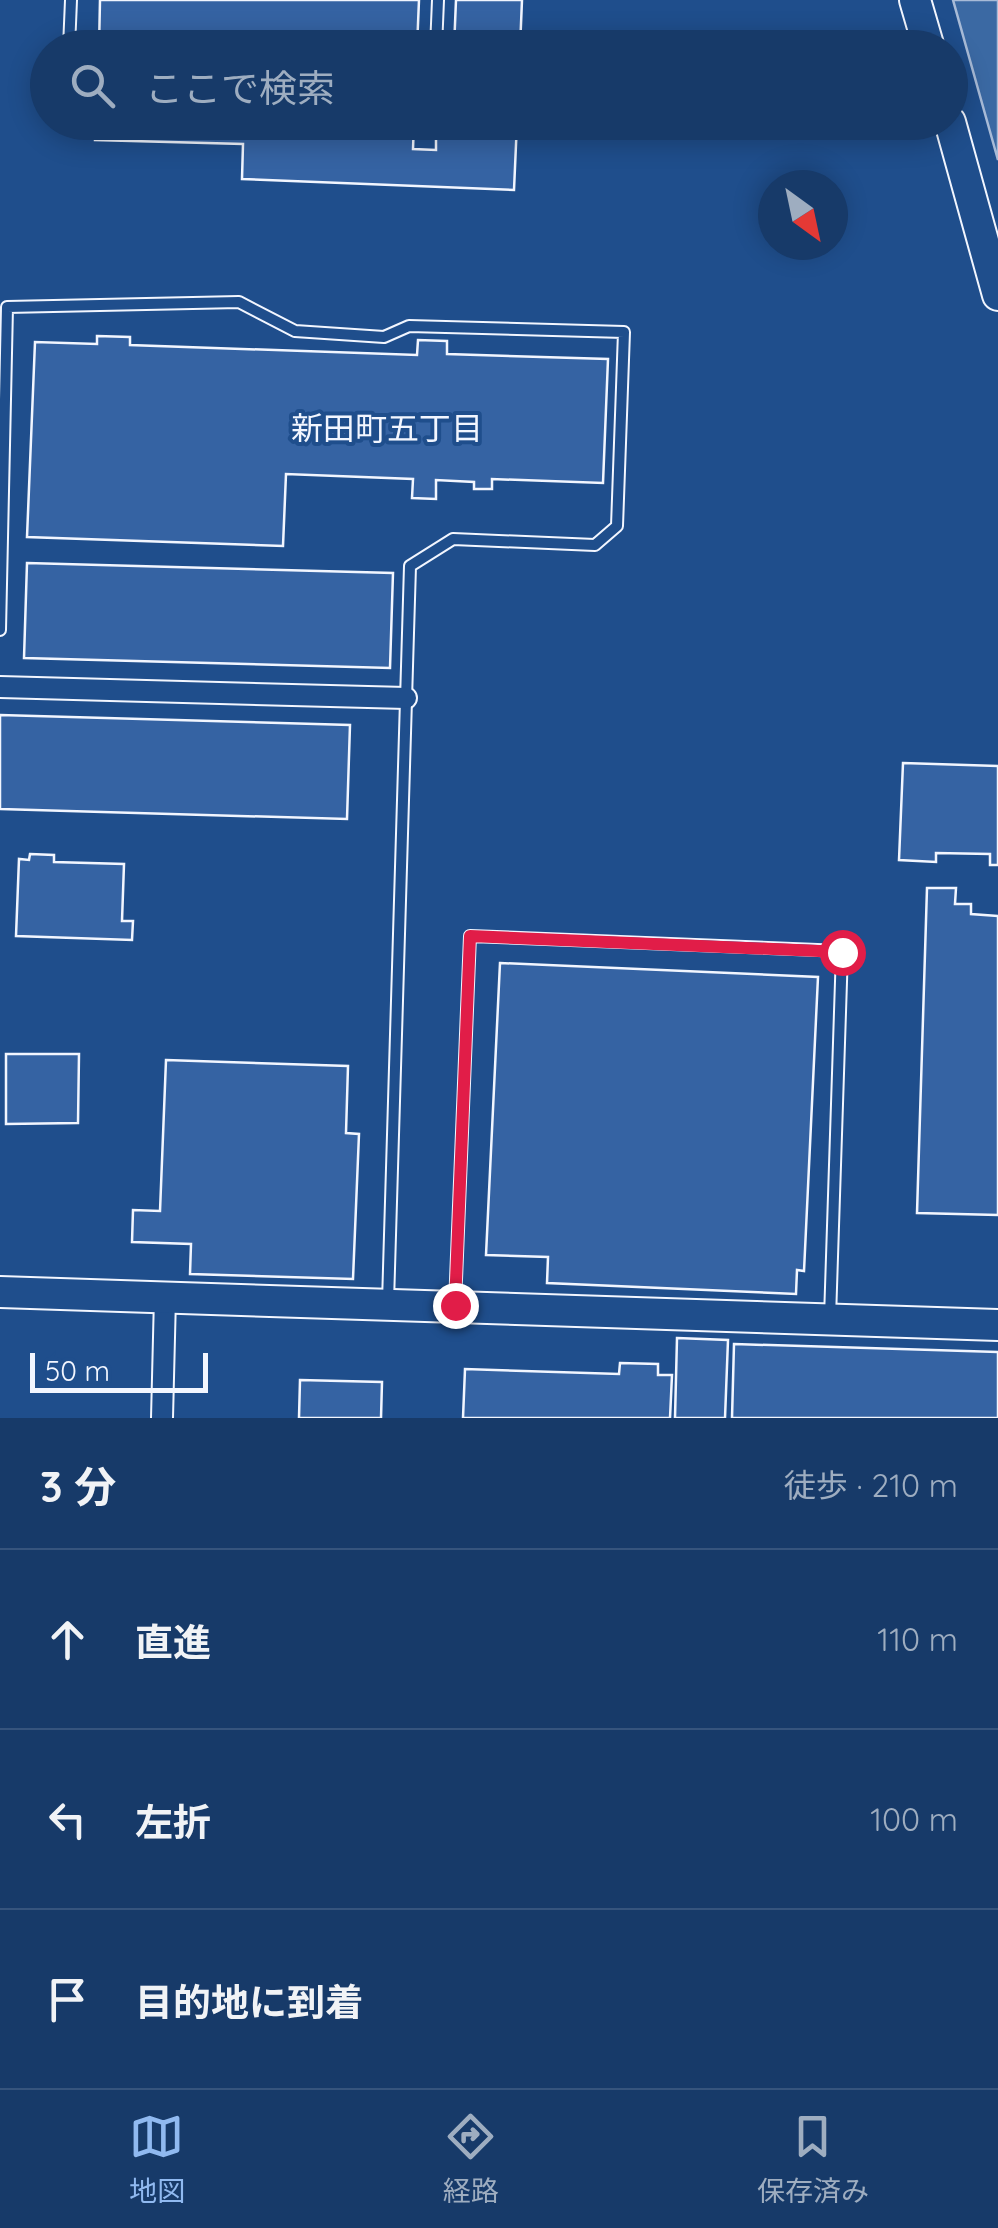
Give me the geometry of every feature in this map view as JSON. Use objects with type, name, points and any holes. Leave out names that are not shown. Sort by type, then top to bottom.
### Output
[{"type":"street","points":[[915,0],[924,30]]},
{"type":"street","points":[[955,140],[998,296]]},
{"type":"street","points":[[0,687],[406,698]]},
{"type":"street","points":[[0,1292],[998,1326]]},
{"type":"street","points":[[162,1418],[165,1297]]},
{"type":"lane","points":[[70,30],[71,0]]},
{"type":"lane","points":[[437,30],[438,0]]},
{"type":"lane","points":[[0,630],[7,307],[239,302],[295,331],[384,337],[410,326],[624,332],[617,526],[595,544],[453,539],[410,566],[388,1303]]},
{"type":"lane","points":[[455,1305],[470,936],[842,952],[830,1319]]},
{"type":"water","points":[[953,0],[998,0],[998,160],[968,53],[968,30],[961,30]]},
{"type":"building","points":[[100,0],[419,0],[418,30],[99,30]]},
{"type":"building","points":[[456,0],[522,0],[521,30],[455,30]]},
{"type":"building","points":[[95,140],[413,140],[413,149],[436,150],[436,140],[516,140],[514,190],[242,179],[243,144]]},
{"type":"building","points":[[97,336],[130,337],[130,345],[417,355],[418,340],[447,341],[447,354],[608,359],[603,483],[492,479],[492,489],[474,489],[474,482],[436,480],[436,499],[412,498],[413,479],[286,474],[283,546],[27,537],[35,342],[97,344]]},
{"type":"building","points":[[27,563],[393,573],[390,668],[24,658]]},
{"type":"building","points":[[0,715],[350,725],[347,819],[0,809]]},
{"type":"building","points":[[903,763],[998,766],[998,865],[990,865],[990,854],[936,853],[936,862],[899,860]]},
{"type":"building","points":[[30,854],[54,855],[54,862],[124,864],[122,921],[133,921],[132,940],[16,936],[19,859],[29,860]]},
{"type":"building","points":[[927,888],[956,888],[955,904],[971,904],[971,914],[998,916],[998,1215],[917,1213]]},
{"type":"building","points":[[500,963],[818,977],[804,1271],[797,1270],[796,1294],[547,1283],[548,1257],[486,1255]]},
{"type":"building","points":[[6,1054],[79,1054],[78,1123],[6,1124]]},
{"type":"building","points":[[166,1060],[348,1066],[346,1133],[359,1134],[353,1279],[190,1274],[191,1244],[132,1242],[133,1210],[160,1211]]},
{"type":"building","points":[[677,1338],[728,1340],[725,1418],[675,1418]]},
{"type":"building","points":[[734,1344],[998,1352],[998,1418],[732,1418]]},
{"type":"building","points":[[620,1363],[658,1364],[658,1375],[672,1375],[670,1418],[463,1418],[465,1369],[619,1374]]},
{"type":"building","points":[[300,1380],[382,1382],[381,1418],[299,1418]]},
{"type":"district","name":"新田町五丁目","points":[[387,428]]},
{"type":"route","points":[[455,1305],[470,936],[842,952]]}]
